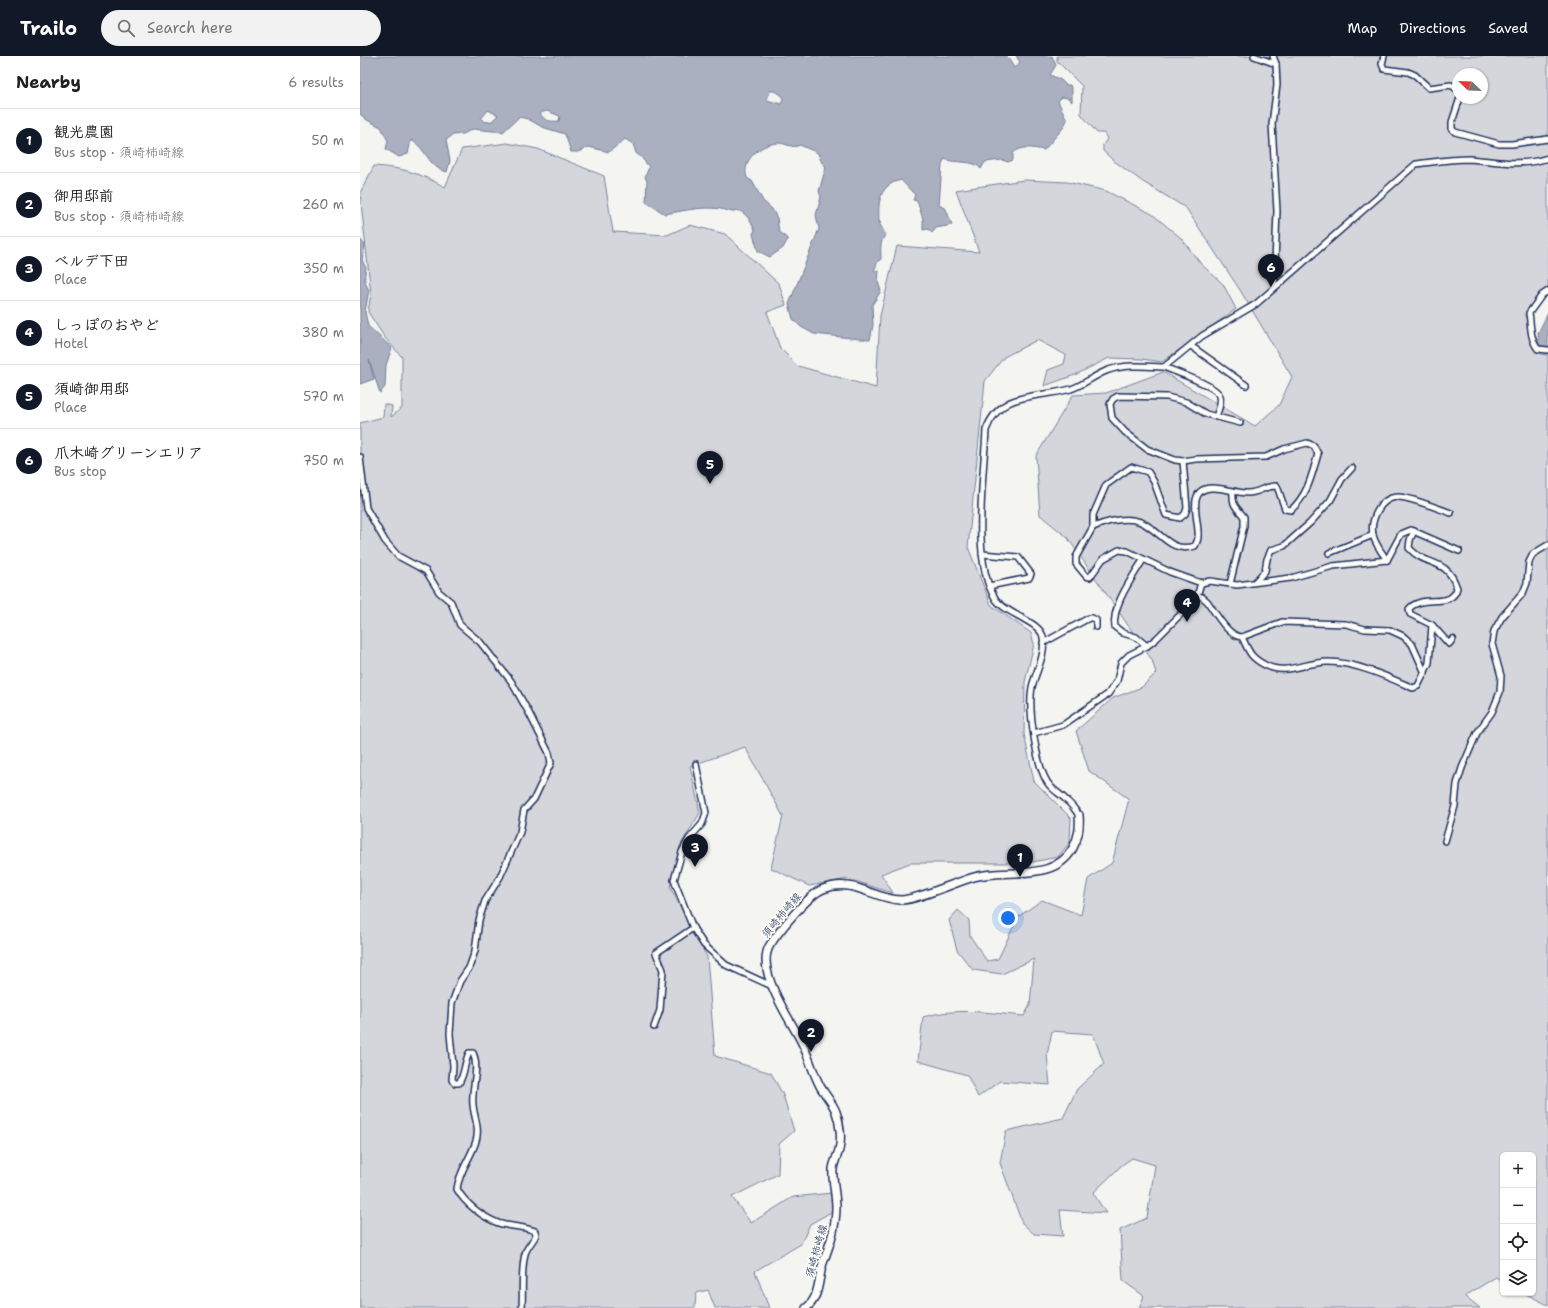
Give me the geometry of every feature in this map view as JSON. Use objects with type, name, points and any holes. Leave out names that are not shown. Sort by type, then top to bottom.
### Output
[{"type":"main road","name":"須崎柿崎線","points":[[806,1308],[813,1301],[816,1294],[820,1270],[833,1236],[836,1205],[833,1165],[841,1140],[836,1112],[820,1086],[802,1043],[779,1004],[772,986],[767,964],[767,950],[776,936],[809,898],[823,889],[841,885],[851,886],[895,899],[907,899],[976,876],[1047,870],[1065,859],[1071,851],[1078,838],[1080,826],[1079,815]]},
{"type":"street","points":[[1254,56],[1276,64]]},
{"type":"street","points":[[1273,56],[1276,64],[1277,85],[1272,124],[1277,211],[1274,288]]},
{"type":"street","points":[[1384,56],[1382,64],[1384,69],[1408,72],[1415,75],[1430,88],[1452,86]]},
{"type":"street","points":[[1460,104],[1452,122],[1452,129],[1455,132],[1500,144],[1512,144],[1548,139]]},
{"type":"street","points":[[1164,368],[1202,336],[1256,304],[1416,164],[1468,159],[1518,164],[1535,162],[1548,158]]},
{"type":"street","points":[[1548,291],[1542,296],[1529,313],[1535,346],[1538,349],[1548,350]]},
{"type":"street","points":[[1191,346],[1246,385]]},
{"type":"street","points":[[1079,815],[1067,800],[1050,787],[1037,754],[1030,697],[1042,656],[1043,643],[1040,631],[1001,606],[985,576],[981,537],[986,430],[990,419],[997,410],[1010,401],[1072,389],[1106,371],[1132,365],[1164,368],[1209,386],[1220,396],[1220,403],[1216,417]]},
{"type":"street","points":[[1093,527],[1106,522],[1132,520],[1141,522],[1151,528],[1166,541],[1180,548],[1187,549],[1195,546],[1198,537],[1196,500],[1201,492],[1206,488],[1248,493],[1258,492],[1271,485],[1277,486],[1285,509],[1291,510],[1304,495],[1318,454],[1314,446],[1307,443],[1284,449],[1266,456],[1196,459],[1183,461],[1147,449],[1125,432],[1112,418],[1110,404],[1113,399],[1118,396],[1167,396],[1186,402],[1196,409],[1216,417],[1240,423]]},
{"type":"street","points":[[360,457],[366,508],[385,541],[398,556],[426,571],[439,592],[451,602],[460,625],[480,642],[511,681],[549,753],[551,763],[534,799],[524,810],[520,832],[500,877],[485,901],[479,920],[475,951],[454,996],[450,1019],[452,1080],[455,1083],[459,1083],[462,1078],[465,1061],[469,1053],[473,1053],[476,1064],[473,1104],[478,1126],[477,1139],[462,1170],[457,1189],[461,1196],[484,1216],[499,1223],[535,1231],[536,1235],[534,1240],[528,1246],[524,1255],[522,1308]]},
{"type":"street","points":[[1183,461],[1187,508],[1185,514],[1180,518],[1166,515],[1151,476],[1148,472],[1131,467],[1106,485],[1092,515],[1093,527],[1076,557],[1076,564],[1086,576],[1090,577],[1103,559],[1119,550],[1202,583],[1210,581],[1230,584],[1248,584],[1291,578],[1333,566],[1387,560]]},
{"type":"street","points":[[1255,582],[1265,571],[1267,559],[1271,550],[1284,546],[1310,523],[1330,501],[1342,479],[1352,468]]},
{"type":"street","points":[[1230,584],[1244,526],[1244,517],[1232,502],[1233,491]]},
{"type":"street","points":[[1387,560],[1373,535],[1372,524],[1378,509],[1387,500],[1397,497],[1451,513]]},
{"type":"street","points":[[1387,560],[1402,534],[1406,531],[1414,531],[1459,551]]},
{"type":"street","points":[[1414,531],[1410,540],[1409,548],[1419,557],[1445,567],[1452,575],[1457,588],[1454,596],[1446,601],[1428,600],[1413,604],[1409,609],[1410,614],[1432,625],[1449,644],[1453,639]]},
{"type":"street","points":[[1329,553],[1373,535]]},
{"type":"street","points":[[1444,841],[1455,806],[1456,784],[1462,768],[1477,733],[1492,712],[1500,692],[1501,676],[1492,644],[1494,631],[1502,617],[1524,593],[1527,582],[1529,562],[1533,554],[1548,545]]},
{"type":"street","points":[[982,554],[1018,557],[1031,574],[1029,578],[989,586]]},
{"type":"street","points":[[1143,560],[1124,592],[1114,616],[1114,622],[1115,628],[1123,634],[1136,637],[1147,646]]},
{"type":"street","points":[[1034,733],[1063,725],[1108,694],[1117,681],[1121,663],[1129,655],[1147,646],[1197,596],[1202,583]]},
{"type":"street","points":[[1197,596],[1202,597],[1207,601],[1230,631],[1237,637],[1242,637],[1282,622],[1346,624],[1365,629],[1390,630],[1403,636],[1412,644],[1425,673]]},
{"type":"street","points":[[1043,643],[1089,618],[1096,620],[1096,627]]},
{"type":"street","points":[[1242,637],[1250,655],[1273,669],[1281,670],[1328,662],[1376,672],[1413,688],[1418,686],[1425,673],[1428,663],[1432,625]]},
{"type":"street","points":[[696,764],[706,813],[702,824],[689,839],[682,852],[674,880],[693,928],[704,945],[726,965],[772,986]]},
{"type":"street","points":[[654,1027],[660,1010],[663,970],[656,953],[693,928]]},
{"type":"shaded area","points":[[1057,56],[1548,56],[1548,288],[1531,304],[1525,315],[1533,346],[1538,352],[1548,355],[1548,1305],[1530,1296],[1536,1296],[1536,1152],[1500,1152],[1500,1280],[1496,1277],[1465,1296],[1480,1308],[1139,1308],[1144,1296],[1123,1281],[1120,1230],[1147,1218],[1155,1165],[1132,1158],[1122,1165],[1093,1193],[1106,1213],[1060,1210],[1063,1236],[1034,1234],[1022,1223],[1000,1163],[1006,1131],[1063,1118],[1077,1089],[1104,1064],[1093,1034],[1052,1031],[1047,1055],[1050,1085],[1000,1081],[978,1097],[967,1075],[918,1061],[923,1017],[961,1011],[1024,1016],[1030,1005],[1034,959],[1002,974],[973,970],[957,950],[949,920],[958,910],[969,920],[970,936],[987,961],[998,959],[1018,917],[1042,900],[1081,915],[1088,879],[1112,863],[1129,799],[1089,771],[1076,731],[1113,698],[1142,687],[1156,673],[1152,660],[1067,537],[1040,515],[1036,456],[1073,395],[1106,393],[1163,372],[1255,426],[1279,405],[1292,377],[1240,290],[1186,208],[1143,182],[1103,151],[1103,145],[1107,139],[1104,133],[1097,133],[1081,114],[1082,86],[1057,61]]},
{"type":"shaded area","points":[[507,143],[538,149],[604,176],[613,232],[667,235],[690,225],[725,234],[779,284],[786,305],[767,312],[780,348],[798,366],[876,388],[880,316],[897,246],[979,252],[956,190],[1024,180],[1067,182],[1106,191],[1152,214],[1181,238],[1201,264],[1223,284],[1236,309],[1162,362],[1142,359],[1109,358],[1075,375],[1044,386],[1048,370],[1064,364],[1066,355],[1037,340],[1004,357],[985,381],[968,547],[991,605],[1031,633],[1034,644],[1025,682],[1024,734],[1034,781],[1071,818],[1070,842],[1058,857],[1027,863],[910,863],[881,874],[893,893],[848,879],[809,886],[771,868],[783,816],[745,747],[690,766],[700,813],[680,846],[670,887],[707,957],[715,1056],[771,1073],[783,1095],[794,1131],[779,1144],[778,1174],[732,1197],[751,1223],[793,1197],[832,1193],[833,1211],[810,1224],[801,1244],[755,1271],[769,1308],[715,1308],[708,1290],[696,1293],[695,1308],[360,1308],[360,423],[383,417],[384,404],[392,406],[391,417],[402,408],[402,357],[385,338],[368,312],[371,294],[360,193],[374,166],[394,168],[411,172],[445,187],[462,149]]},
{"type":"water","points":[[360,56],[1007,56],[1014,68],[1020,62],[1016,56],[1052,56],[1056,65],[1050,75],[1061,80],[1066,85],[1070,85],[1072,91],[1072,102],[1068,98],[1062,97],[1058,101],[1067,120],[1063,128],[1044,150],[1036,148],[1020,149],[1013,153],[1013,160],[1008,162],[1002,160],[985,162],[981,169],[974,164],[944,159],[942,165],[939,205],[946,209],[952,225],[936,228],[932,233],[928,229],[923,230],[923,219],[917,201],[913,200],[915,195],[901,180],[894,182],[884,190],[881,195],[879,207],[879,221],[881,223],[879,223],[886,235],[881,243],[881,259],[878,261],[874,271],[879,271],[878,282],[881,291],[872,305],[873,325],[870,340],[814,334],[801,327],[793,319],[789,304],[819,229],[816,215],[821,197],[819,191],[826,167],[820,159],[818,153],[800,145],[792,146],[778,143],[765,146],[749,159],[747,165],[747,178],[752,181],[763,201],[772,209],[777,218],[779,232],[788,239],[783,248],[770,257],[758,251],[753,234],[755,230],[748,217],[740,211],[736,210],[732,212],[715,208],[707,208],[665,214],[646,202],[647,181],[645,177],[649,167],[636,153],[633,144],[625,139],[609,152],[589,147],[578,152],[571,152],[565,134],[542,127],[528,119],[519,117],[503,132],[473,129],[463,134],[453,135],[446,140],[450,161],[447,172],[435,166],[420,147],[411,140],[408,154],[399,157],[386,149],[388,141],[381,127],[367,120],[360,114]],"holes":[[[770,91],[774,91],[782,95],[783,100],[781,104],[767,100]],[[488,110],[498,115],[492,121],[486,122],[481,119]],[[547,111],[560,116],[559,121],[543,118],[540,113]]]},
{"type":"water","points":[[360,239],[365,245],[362,260],[366,268],[365,279],[369,290],[365,312],[368,326],[392,348],[386,365],[385,387],[380,393],[369,360],[374,379],[360,384]]},
{"type":"water","points":[[1548,313],[1548,347],[1539,346],[1538,333]]},
{"type":"place","name":"爪木崎グリーンエリア","points":[[1271,287]]},
{"type":"place","name":"須崎御用邸","points":[[710,484]]},
{"type":"place","name":"しっぽのおやど","points":[[1187,622]]},
{"type":"place","name":"ベルデ下田","points":[[695,867]]},
{"type":"place","name":"観光農園","points":[[1020,877]]},
{"type":"place","name":"御用邸前","points":[[811,1052]]}]
